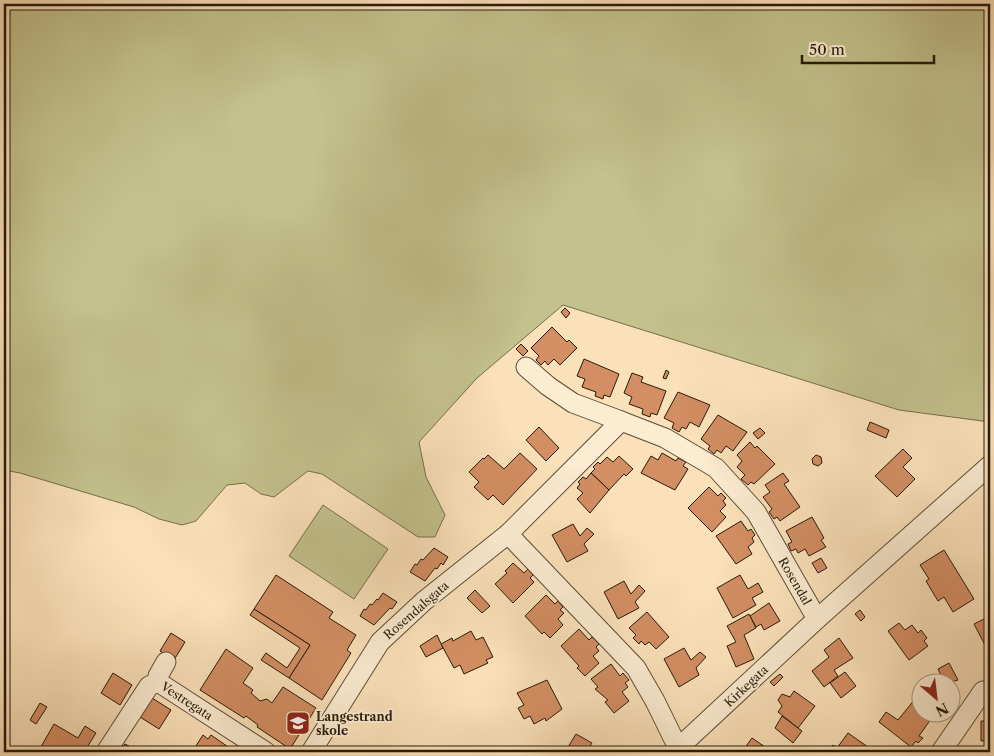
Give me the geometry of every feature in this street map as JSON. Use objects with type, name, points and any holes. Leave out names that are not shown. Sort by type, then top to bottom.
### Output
[{"type":"street","name":"Rosendal","points":[[526,367],[548,386],[573,402],[665,438],[716,468],[756,512],[817,619],[990,465]]},
{"type":"street","points":[[621,421],[508,534],[636,668],[655,701],[676,750]]},
{"type":"street","name":"Rosendalsgata","points":[[311,752],[380,642],[424,601],[508,534]]},
{"type":"street","name":"Kirkegata","points":[[676,750],[817,619]]},
{"type":"street","points":[[158,682],[158,676],[166,662]]},
{"type":"street","name":"Vestregata","points":[[106,752],[149,686],[158,682],[266,752]]},
{"type":"street","points":[[941,752],[983,691]]},
{"type":"shaded area","points":[[4,4],[990,4],[990,422],[899,410],[563,305],[477,378],[419,442],[426,477],[445,515],[435,537],[418,537],[322,474],[308,471],[274,497],[261,494],[245,483],[227,485],[196,521],[182,525],[159,519],[134,507],[4,470]]},
{"type":"shaded area","points":[[323,505],[388,549],[354,599],[289,556]]},
{"type":"building","points":[[565,308],[570,313],[566,318],[561,312]]},
{"type":"building","points":[[552,327],[567,342],[569,340],[577,348],[560,365],[554,359],[548,365],[545,361],[541,365],[536,360],[539,356],[531,348]]},
{"type":"building","points":[[521,344],[528,351],[523,356],[516,349]]},
{"type":"building","points":[[584,359],[619,374],[610,397],[604,395],[603,399],[595,396],[596,392],[582,387],[585,379],[577,376]]},
{"type":"building","points":[[666,370],[669,372],[666,379],[663,378]]},
{"type":"building","points":[[632,373],[643,377],[641,382],[666,391],[657,415],[651,413],[650,417],[642,414],[643,409],[629,404],[632,397],[624,393]]},
{"type":"building","points":[[678,392],[710,405],[699,427],[690,422],[686,429],[682,427],[679,432],[672,428],[674,423],[664,418]]},
{"type":"building","points":[[718,415],[747,432],[733,451],[726,446],[721,453],[717,450],[714,454],[708,449],[710,446],[701,439]]},
{"type":"building","points":[[870,422],[889,430],[886,438],[867,430]]},
{"type":"building","points":[[539,427],[559,448],[546,461],[526,440]]},
{"type":"building","points":[[760,428],[765,433],[758,439],[753,433]]},
{"type":"building","points":[[750,442],[755,448],[757,446],[775,464],[754,484],[751,482],[748,485],[741,479],[745,475],[737,467],[742,461],[737,455]]},
{"type":"building","points":[[903,449],[912,458],[903,467],[915,479],[897,497],[875,476]]},
{"type":"building","points":[[520,453],[537,469],[503,505],[493,495],[488,500],[474,487],[479,482],[469,472],[483,458],[488,455],[504,469]]},
{"type":"building","points":[[662,453],[676,461],[678,458],[686,462],[683,466],[688,469],[675,490],[641,473],[651,456],[658,460]]},
{"type":"building","points":[[816,455],[821,457],[822,463],[818,466],[813,464],[812,459]]},
{"type":"building","points":[[619,456],[633,469],[626,476],[624,474],[609,490],[591,473],[595,469],[593,467],[598,462],[600,464],[607,457],[613,462]]},
{"type":"building","points":[[591,473],[609,490],[590,513],[577,499],[583,493],[577,488],[580,484],[578,482],[583,477],[586,479]]},
{"type":"building","points":[[783,473],[789,481],[784,484],[800,507],[780,521],[777,517],[774,519],[769,512],[772,509],[763,497],[770,492],[765,485]]},
{"type":"building","points":[[709,487],[718,496],[721,493],[726,498],[723,501],[726,505],[720,511],[726,517],[712,532],[688,508]]},
{"type":"building","points":[[812,517],[824,538],[821,540],[826,547],[809,556],[805,549],[798,553],[796,549],[791,551],[788,544],[792,542],[786,531]]},
{"type":"building","points":[[741,521],[748,531],[751,529],[755,535],[752,538],[754,542],[748,547],[752,554],[736,564],[716,536]]},
{"type":"building","points":[[573,524],[580,536],[587,528],[594,534],[584,544],[588,551],[567,562],[552,535]]},
{"type":"building","points":[[434,548],[448,557],[443,565],[441,563],[437,569],[435,568],[425,581],[410,572],[415,564],[417,565],[421,559],[423,560]]},
{"type":"building","points":[[944,550],[974,599],[953,612],[944,597],[938,601],[926,581],[929,579],[920,565]]},
{"type":"building","points":[[821,558],[827,568],[818,573],[812,563]]},
{"type":"building","points":[[513,563],[524,573],[528,569],[533,575],[530,578],[534,582],[513,603],[495,584],[507,573],[505,571]]},
{"type":"building","points":[[276,575],[333,612],[329,618],[356,635],[347,650],[351,653],[322,700],[289,678],[310,645],[254,609]]},
{"type":"building","points":[[740,575],[748,589],[758,583],[763,592],[752,598],[756,605],[733,618],[717,588]]},
{"type":"building","points":[[624,581],[631,594],[639,585],[645,591],[635,602],[639,608],[618,619],[604,592]]},
{"type":"building","points":[[475,590],[490,606],[482,613],[467,598]]},
{"type":"building","points":[[383,593],[397,602],[374,625],[360,616],[364,609],[366,610],[370,604],[372,605],[378,600]]},
{"type":"building","points":[[546,595],[555,604],[558,601],[563,607],[560,610],[564,613],[558,619],[563,625],[550,638],[544,632],[542,634],[525,616]]},
{"type":"building","points":[[769,603],[780,621],[764,630],[761,624],[756,627],[750,616]]},
{"type":"building","points":[[254,609],[310,645],[289,678],[261,660],[266,653],[287,668],[300,648],[250,615]]},
{"type":"building","points":[[860,610],[865,617],[861,621],[855,614]]},
{"type":"building","points":[[647,612],[669,637],[656,649],[649,642],[645,645],[641,641],[639,644],[633,638],[636,635],[629,628]]},
{"type":"building","points":[[749,614],[756,628],[744,635],[754,659],[736,667],[727,646],[736,642],[727,626]]},
{"type":"building","points":[[990,616],[990,645],[986,647],[974,624]]},
{"type":"building","points":[[899,623],[905,630],[912,625],[918,633],[921,630],[927,638],[924,641],[928,646],[909,660],[888,631]]},
{"type":"building","points":[[579,629],[589,640],[592,637],[599,644],[596,647],[599,651],[593,656],[599,663],[585,676],[577,668],[579,666],[561,646]]},
{"type":"building","points":[[471,631],[476,640],[483,637],[493,657],[486,660],[488,663],[464,674],[460,665],[454,668],[441,644],[452,638],[453,641]]},
{"type":"building","points":[[171,633],[185,642],[174,660],[160,651]]},
{"type":"building","points":[[437,635],[443,648],[426,657],[420,646]]},
{"type":"building","points":[[839,638],[853,658],[834,670],[838,676],[824,687],[812,671],[829,657],[824,650]]},
{"type":"building","points":[[684,648],[691,660],[700,652],[706,657],[696,668],[699,675],[679,687],[664,659]]},
{"type":"building","points":[[226,649],[253,668],[243,683],[253,690],[251,693],[260,701],[267,699],[272,703],[283,687],[316,708],[290,749],[257,727],[258,725],[246,716],[244,718],[200,690]]},
{"type":"building","points":[[949,663],[955,674],[940,674],[938,669]]},
{"type":"building","points":[[611,664],[620,676],[623,673],[629,680],[625,683],[628,687],[622,692],[629,701],[614,713],[605,702],[608,700],[595,689],[598,687],[591,679]]},
{"type":"building","points":[[845,672],[856,686],[841,698],[830,683]]},
{"type":"building","points":[[113,673],[132,685],[120,705],[101,693]]},
{"type":"building","points":[[780,674],[783,677],[774,686],[770,682]]},
{"type":"building","points":[[547,680],[562,709],[546,721],[545,718],[534,724],[530,716],[524,719],[518,708],[524,705],[517,693]]},
{"type":"building","points":[[794,691],[815,706],[798,728],[778,712],[782,706],[778,700],[782,694],[790,697]]},
{"type":"building","points":[[152,698],[171,710],[159,729],[140,717]]},
{"type":"building","points":[[40,703],[47,707],[36,724],[30,720]]},
{"type":"building","points":[[912,703],[912,724],[927,724],[919,736],[923,738],[918,743],[916,741],[911,747],[879,722],[886,712],[898,720]]},
{"type":"building","points":[[782,716],[802,731],[793,743],[775,728]]},
{"type":"building","points":[[981,721],[990,721],[990,740],[981,741]]},
{"type":"building","points":[[54,724],[78,738],[85,726],[96,733],[84,752],[38,752]]},
{"type":"building","points":[[848,733],[875,752],[827,752],[833,745],[837,748]]},
{"type":"building","points":[[576,734],[592,743],[586,752],[565,752]]},
{"type":"building","points":[[203,735],[208,739],[211,735],[231,749],[229,752],[192,752]]},
{"type":"building","points":[[752,738],[771,751],[771,752],[742,752]]},
{"type":"building","points":[[125,744],[140,752],[120,752]]},
{"type":"building","points":[[883,748],[890,752],[880,752]]},
{"type":"place","name":"Langestrand skole","points":[[298,723]]}]
